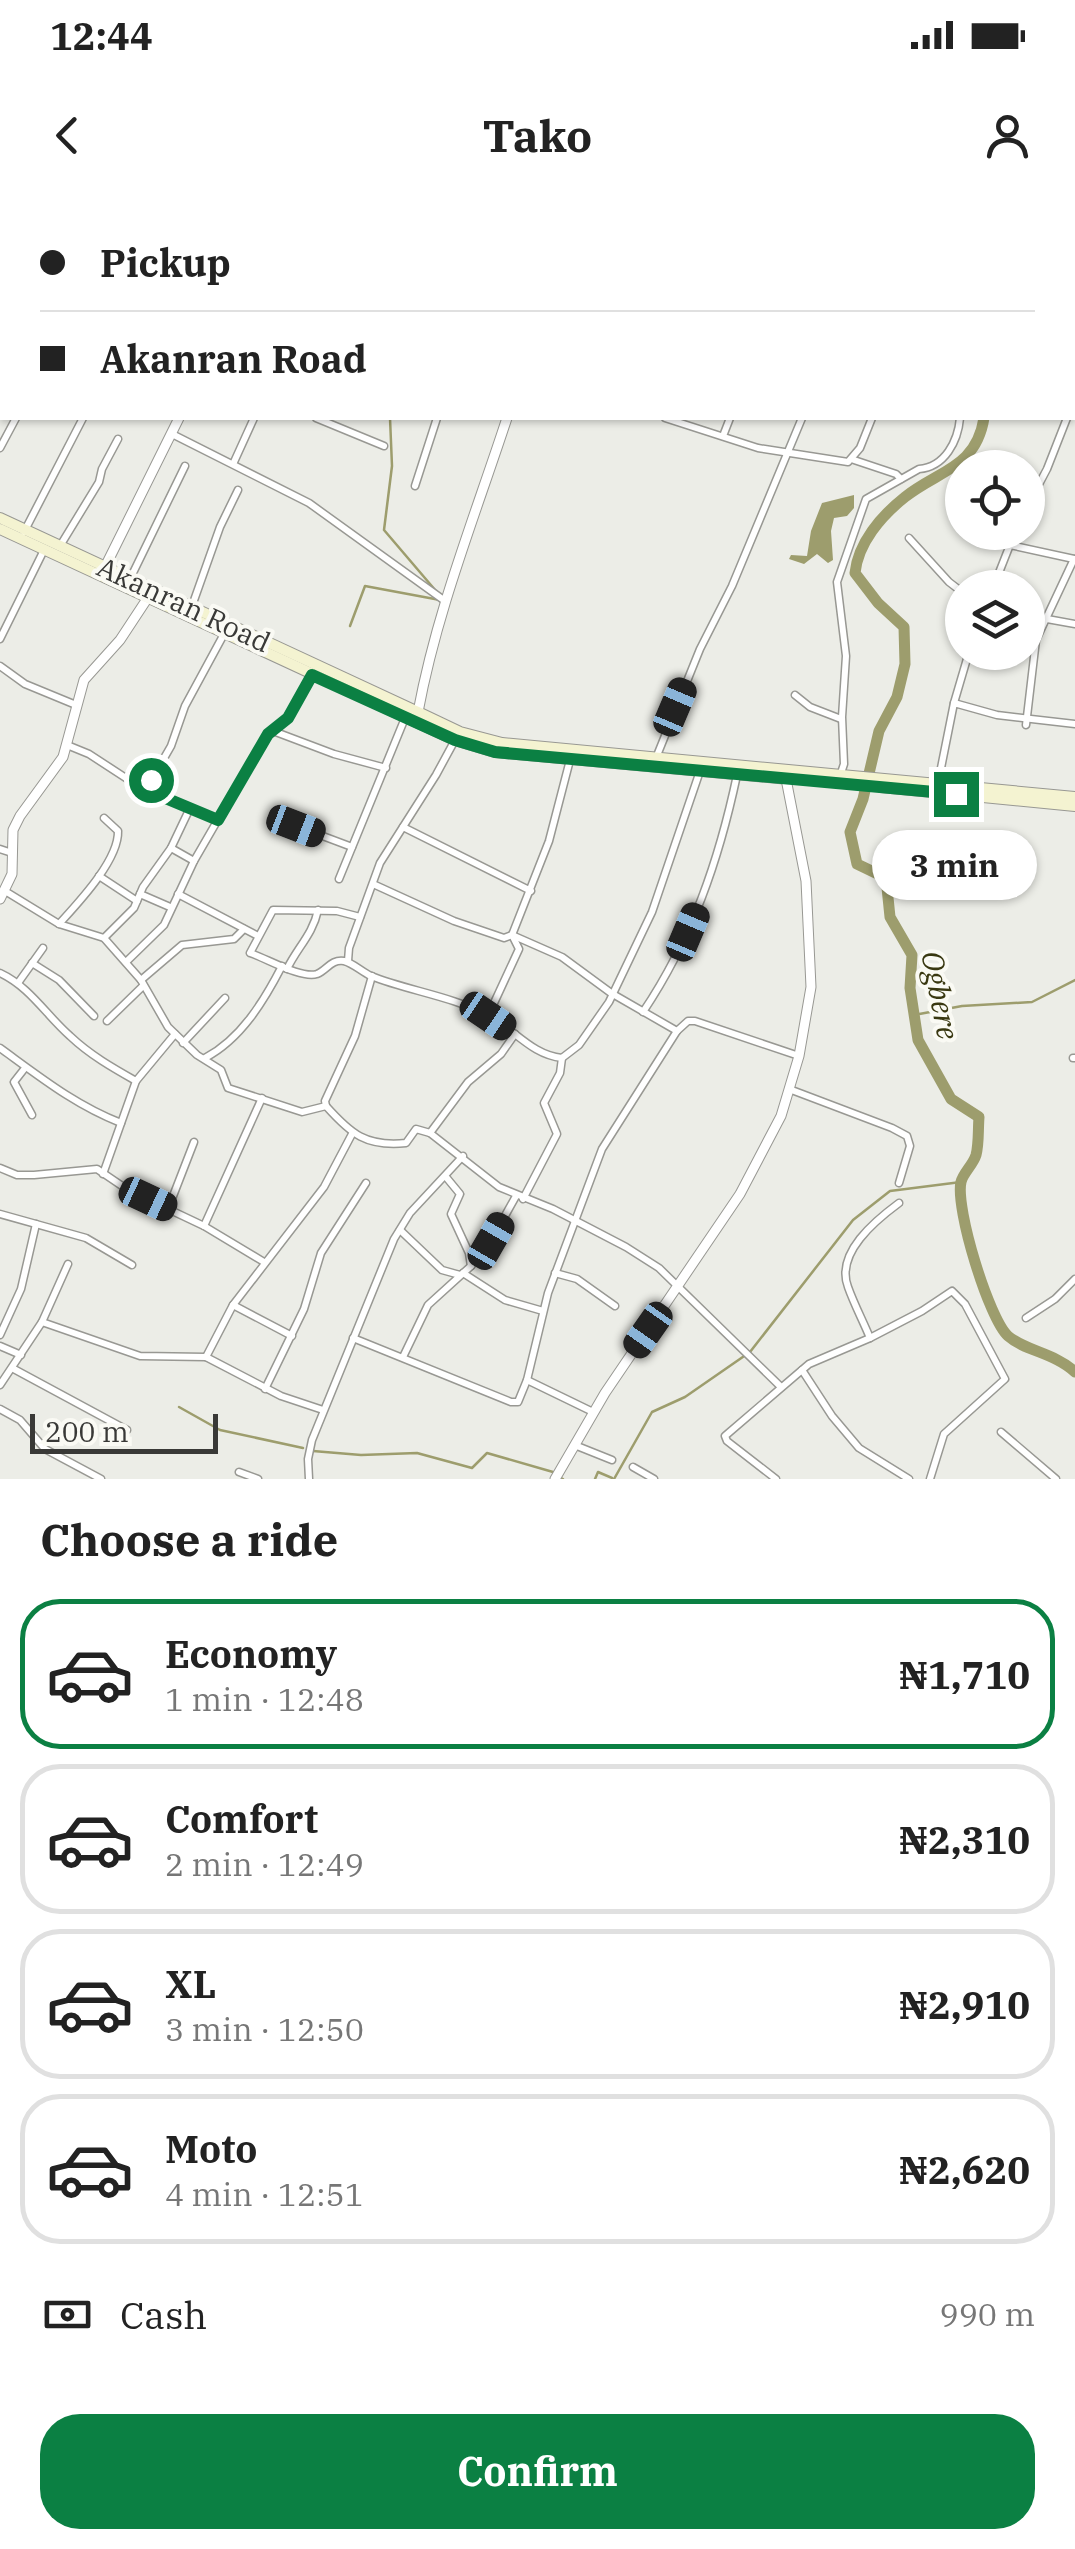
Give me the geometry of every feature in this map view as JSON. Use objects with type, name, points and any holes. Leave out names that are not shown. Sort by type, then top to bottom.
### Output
[{"type":"main road","name":"Akanran Road","points":[[0,518],[45,549],[312,675],[418,712],[460,732],[502,743],[840,776],[862,782]]},
{"type":"main road","name":"Akanran Road","points":[[0,529],[60,547],[130,578],[389,705],[405,718],[495,752],[786,779],[1025,797],[1075,797]]},
{"type":"main road","name":"Akanran Road","points":[[875,783],[938,784],[1075,806]]},
{"type":"street","points":[[0,448],[15,420]]},
{"type":"street","points":[[23,534],[82,420]]},
{"type":"street","points":[[105,568],[178,420]]},
{"type":"street","points":[[234,462],[253,420]]},
{"type":"street","points":[[321,420],[384,446]]},
{"type":"street","points":[[414,486],[436,420]]},
{"type":"street","points":[[418,712],[430,646],[506,420]]},
{"type":"street","points":[[670,420],[786,454],[801,453],[831,462],[854,460],[896,474],[902,480]]},
{"type":"street","points":[[722,436],[729,420]]},
{"type":"street","points":[[655,760],[801,420]]},
{"type":"street","points":[[854,460],[871,420]]},
{"type":"street","points":[[840,776],[844,764],[846,656],[837,582],[866,500],[948,454],[958,436],[960,420]]},
{"type":"street","points":[[1045,473],[1066,420]]},
{"type":"street","points":[[172,434],[234,462],[274,488],[309,504],[445,601]]},
{"type":"street","points":[[60,547],[99,482],[118,439]]},
{"type":"street","points":[[130,578],[185,466]]},
{"type":"street","points":[[192,606],[238,490]]},
{"type":"street","points":[[909,538],[945,578]]},
{"type":"street","points":[[0,639],[45,549]]},
{"type":"street","points":[[1026,721],[1036,640],[1075,559],[1033,550]]},
{"type":"street","points":[[149,596],[120,640],[91,669],[56,770],[13,830],[12,874],[3,895],[59,924],[104,938],[142,983],[183,1044],[221,1070],[228,1088],[302,1112],[326,1106]]},
{"type":"street","points":[[1047,620],[1075,624]]},
{"type":"street","points":[[151,792],[148,786],[170,746],[185,706],[225,633]]},
{"type":"street","points":[[0,666],[25,684],[76,705]]},
{"type":"street","points":[[938,784],[964,670]]},
{"type":"street","points":[[126,962],[160,931],[218,820],[272,731],[288,718],[312,675]]},
{"type":"street","points":[[795,695],[810,707],[842,720]]},
{"type":"street","points":[[954,703],[1026,721],[1075,724]]},
{"type":"street","points":[[339,880],[405,718]]},
{"type":"street","points":[[272,731],[386,768]]},
{"type":"street","points":[[348,961],[348,948],[380,863],[455,740]]},
{"type":"street","points":[[67,745],[151,792],[218,820]]},
{"type":"street","points":[[488,1016],[516,960],[519,949],[512,935],[549,841],[570,760]]},
{"type":"street","points":[[360,917],[318,910],[273,910],[250,953],[284,968],[316,974],[331,964],[348,961],[372,976],[426,991],[488,1016],[546,1056],[562,1058],[574,1050],[595,1023],[652,912],[700,771]]},
{"type":"street","points":[[643,1012],[676,958],[719,856],[738,775]]},
{"type":"street","points":[[555,1479],[594,1413],[740,1194],[769,1143],[789,1090],[811,987],[806,881],[786,779]]},
{"type":"street","points":[[104,938],[139,898],[171,848],[190,808]]},
{"type":"street","points":[[59,924],[99,876],[119,835],[104,818]]},
{"type":"street","points":[[296,826],[352,847]]},
{"type":"street","points":[[403,827],[531,891]]},
{"type":"street","points":[[0,848],[12,853]]},
{"type":"street","points":[[171,848],[194,861]]},
{"type":"street","points":[[99,876],[139,898],[170,907]]},
{"type":"street","points":[[373,884],[454,921],[504,938],[512,935],[562,957],[610,993],[678,1031]]},
{"type":"street","points":[[178,894],[258,936]]},
{"type":"street","points":[[205,1058],[232,1040],[315,925],[318,910]]},
{"type":"street","points":[[107,1022],[182,944],[234,939],[244,929]]},
{"type":"street","points":[[18,983],[42,948]]},
{"type":"street","points":[[32,963],[53,974],[94,1016]]},
{"type":"street","points":[[0,973],[18,983],[71,1037],[136,1081]]},
{"type":"street","points":[[326,1106],[355,1036],[372,976]]},
{"type":"street","points":[[183,1044],[225,998]]},
{"type":"street","points":[[353,1338],[518,1402],[555,1273],[602,1149],[678,1031],[688,1021],[695,1021],[799,1056]]},
{"type":"street","points":[[104,1174],[136,1081],[175,1034]]},
{"type":"street","points":[[430,1132],[468,1082],[501,1054],[515,1034]]},
{"type":"street","points":[[0,1048],[87,1110],[121,1123]]},
{"type":"street","points":[[403,1356],[428,1304],[471,1266],[491,1241],[557,1134],[544,1103],[560,1073],[562,1058]]},
{"type":"street","points":[[25,1068],[14,1082],[32,1115]]},
{"type":"street","points":[[789,1090],[908,1136],[910,1146],[899,1183]]},
{"type":"street","points":[[204,1226],[262,1098]]},
{"type":"street","points":[[326,1106],[352,1134],[376,1142],[406,1144],[416,1129],[430,1132],[499,1186],[626,1246],[679,1285],[781,1386]]},
{"type":"street","points":[[206,1358],[232,1305],[324,1187],[352,1134]]},
{"type":"street","points":[[168,1209],[194,1142]]},
{"type":"street","points":[[309,1479],[310,1449],[323,1410],[400,1230],[410,1212],[464,1156]]},
{"type":"street","points":[[0,1168],[17,1175],[92,1169],[204,1226],[264,1262]]},
{"type":"street","points":[[446,1176],[460,1194],[451,1214],[471,1266]]},
{"type":"street","points":[[265,1389],[292,1336],[321,1253],[366,1183]]},
{"type":"street","points":[[870,1338],[847,1286],[846,1272],[860,1239],[899,1203]]},
{"type":"street","points":[[0,1214],[86,1238],[132,1265]]},
{"type":"street","points":[[0,1335],[21,1289],[36,1224]]},
{"type":"street","points":[[400,1230],[442,1270],[462,1274],[505,1300],[543,1311]]},
{"type":"street","points":[[0,1385],[42,1322],[68,1264]]},
{"type":"street","points":[[450,1272],[452,1283]]},
{"type":"street","points":[[555,1273],[578,1279],[614,1306]]},
{"type":"street","points":[[1026,1318],[1055,1299],[1075,1279]]},
{"type":"street","points":[[776,1479],[725,1436],[771,1399],[781,1386],[824,1355],[870,1338],[952,1291],[965,1304],[1005,1380],[944,1434],[930,1479]]},
{"type":"street","points":[[232,1305],[292,1336]]},
{"type":"street","points":[[42,1322],[140,1356],[206,1358],[265,1389],[323,1410]]},
{"type":"street","points":[[0,1346],[21,1354]]},
{"type":"street","points":[[12,1368],[127,1430]]},
{"type":"street","points":[[802,1370],[859,1448],[908,1479]]},
{"type":"street","points":[[527,1380],[594,1413]]},
{"type":"street","points":[[0,1409],[20,1420],[44,1448],[101,1479]]},
{"type":"street","points":[[1001,1432],[1056,1479]]},
{"type":"street","points":[[577,1446],[612,1460]]},
{"type":"street","points":[[633,1467],[654,1479]]},
{"type":"street","points":[[239,1472],[258,1479]]},
{"type":"shaded area","points":[[854,495],[854,508],[847,516],[834,518],[833,560],[828,563],[817,554],[804,564],[789,559],[791,555],[807,556],[822,503]]},
{"type":"waterway","points":[[390,420],[392,466],[384,530],[436,591]]},
{"type":"waterway","name":"Ogbere","points":[[984,420],[973,448],[887,513],[872,531],[857,562],[855,573],[878,603],[904,627],[905,664],[897,697],[879,731],[863,799],[850,832],[857,864],[886,878],[890,917],[912,955],[910,988],[918,1040],[951,1099],[979,1117],[976,1155],[962,1179],[961,1195],[968,1238],[983,1287],[1008,1336],[1075,1372]]},
{"type":"waterway","points":[[350,626],[365,586],[440,600]]},
{"type":"waterway","points":[[914,1015],[962,1006],[1032,1002],[1075,980]]},
{"type":"waterway","points":[[614,1479],[652,1412],[685,1397],[750,1352],[853,1220],[890,1191],[961,1182]]},
{"type":"waterway","points":[[179,1407],[220,1430],[303,1448]]},
{"type":"waterway","points":[[313,1451],[361,1455],[417,1453],[472,1468],[487,1453],[553,1472]]},
{"type":"waterway","points":[[595,1479],[598,1472],[612,1478]]},
{"type":"route","points":[[151,780],[151,792],[218,820],[268,734],[288,718],[312,675],[455,740],[495,752],[956,794]]}]
